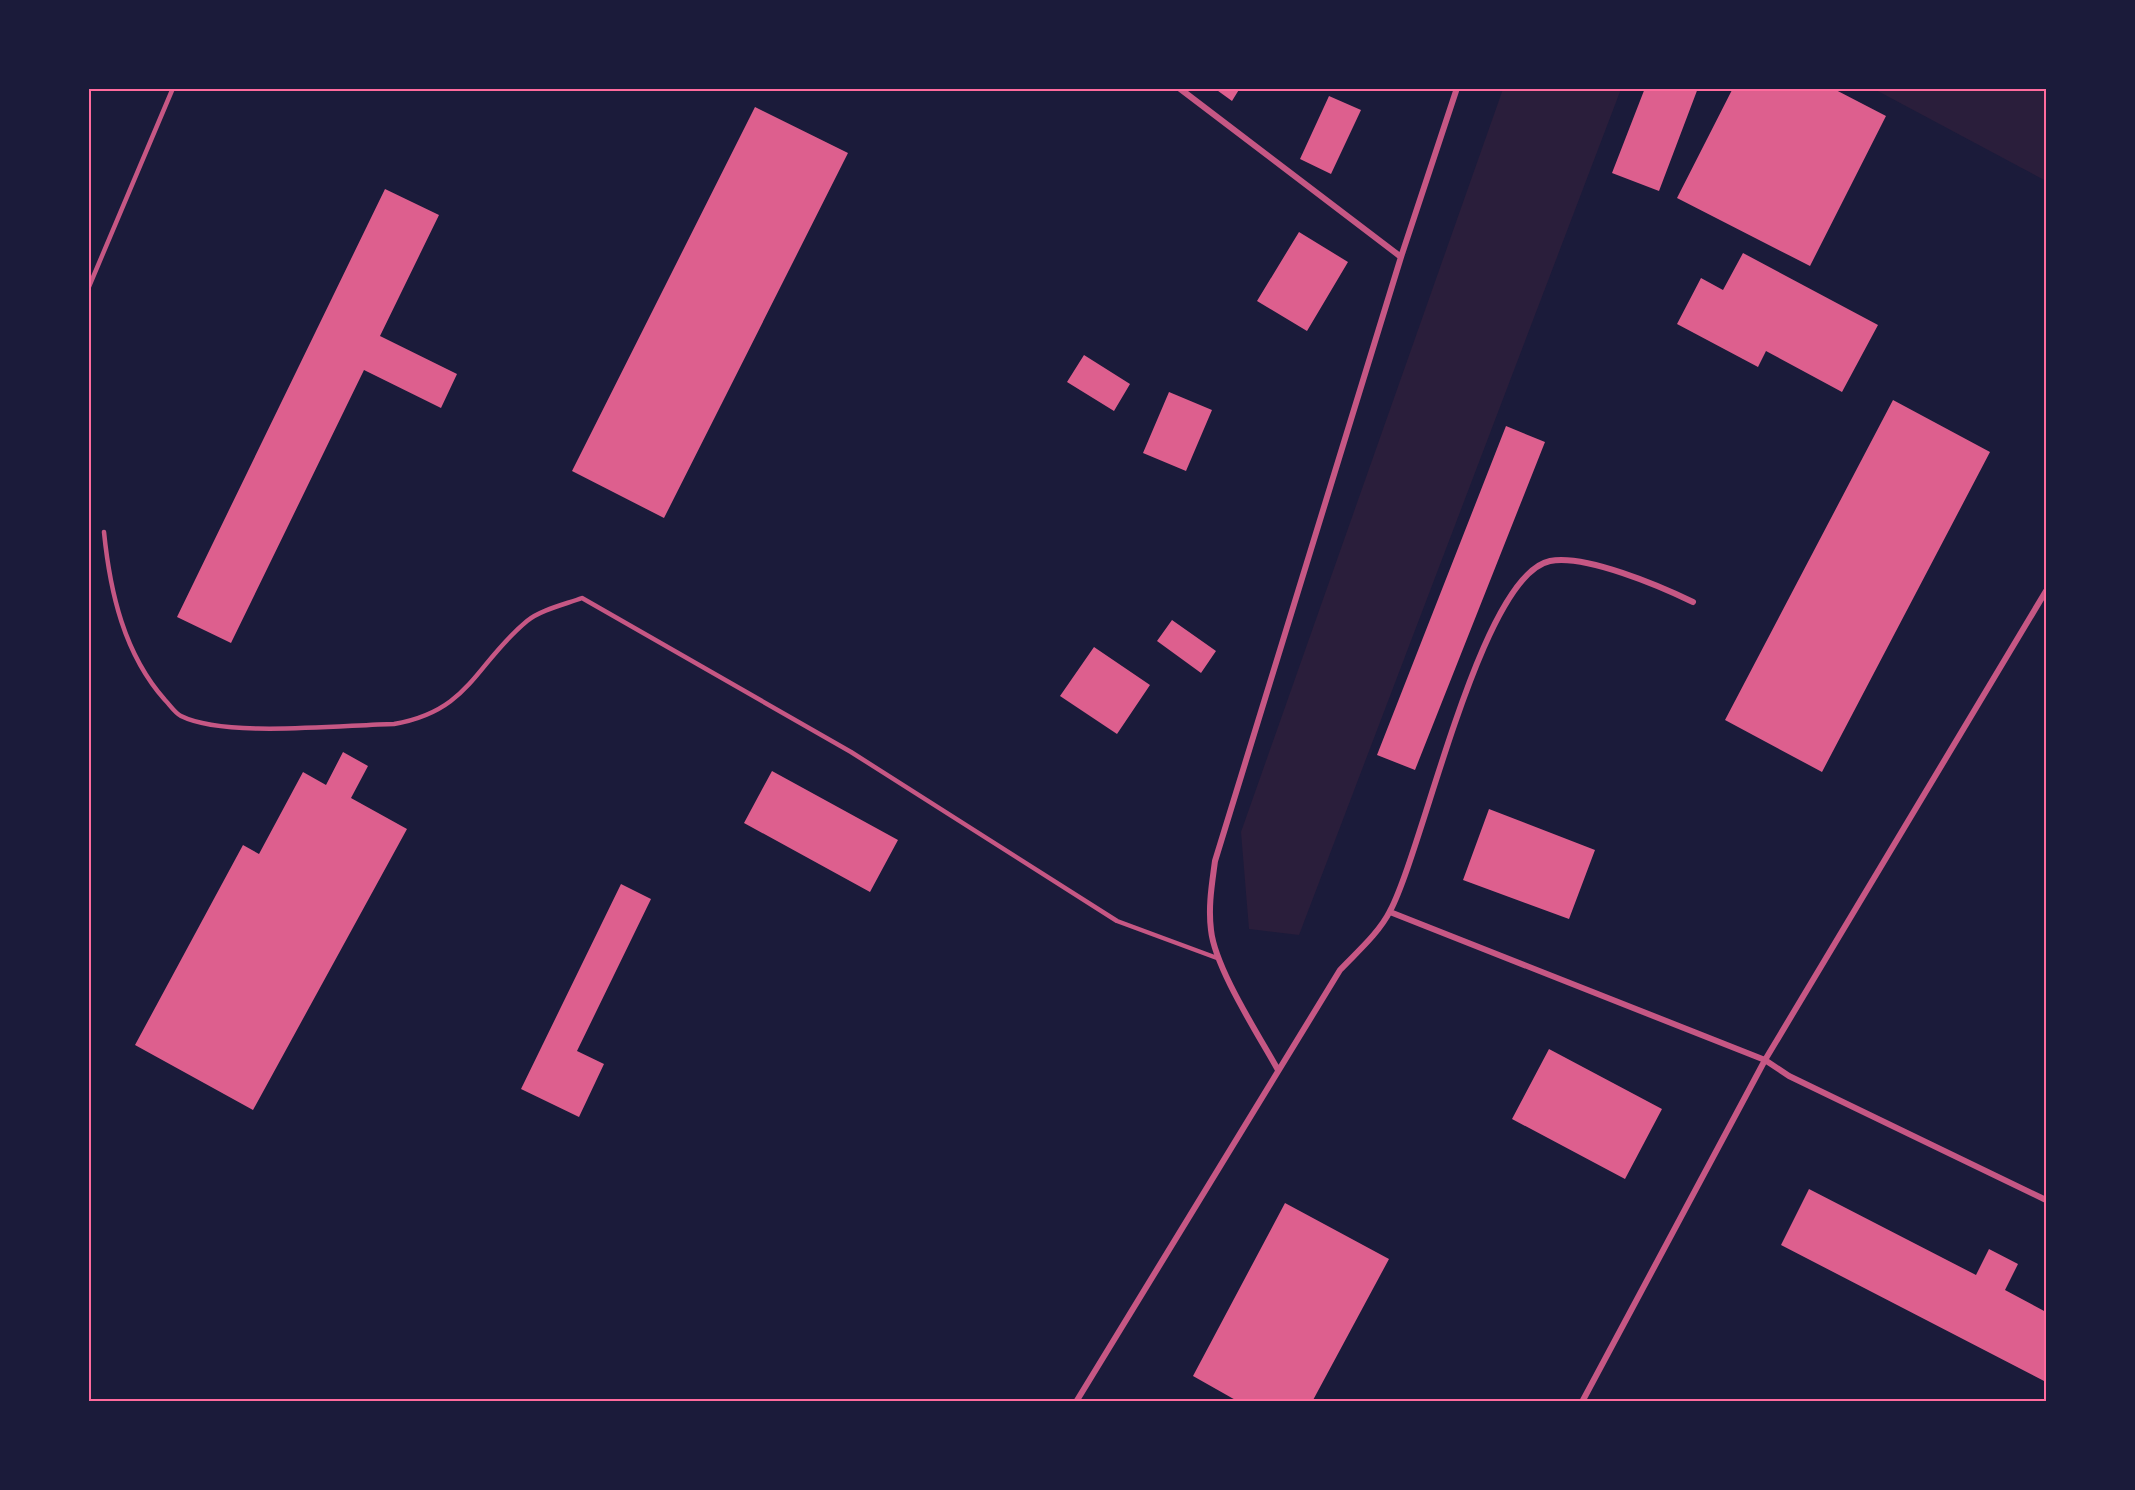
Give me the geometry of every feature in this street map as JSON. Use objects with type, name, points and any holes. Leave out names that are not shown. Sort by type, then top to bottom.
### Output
[{"type":"street","points":[[1179,88],[1401,257]]},
{"type":"street","points":[[1278,1070],[1217,957],[1211,931],[1210,905],[1215,861],[1401,257],[1457,88]]},
{"type":"street","points":[[1076,1401],[1340,970],[1390,912],[1456,720],[1501,609],[1528,572],[1549,561],[1575,561],[1611,570],[1693,602]]},
{"type":"street","points":[[1582,1401],[1765,1060],[2046,591]]},
{"type":"street","points":[[1390,912],[1765,1060],[1789,1076],[2046,1200]]},
{"type":"lane","points":[[88,289],[173,88]]},
{"type":"lane","points":[[104,532],[108,576],[133,654],[152,685],[180,716],[228,728],[394,724],[418,719],[452,703],[528,620],[582,597],[851,752],[1117,921],[1217,957]]},
{"type":"shaded area","points":[[1503,89],[1621,89],[1299,935],[1249,929],[1241,832]]},
{"type":"shaded area","points":[[1874,89],[2046,89],[2046,181]]},
{"type":"building","points":[[1214,88],[1240,88],[1232,101]]},
{"type":"building","points":[[1645,88],[1698,88],[1659,191],[1612,173]]},
{"type":"building","points":[[1733,88],[1832,88],[1886,116],[1810,266],[1677,198]]},
{"type":"building","points":[[1329,96],[1361,110],[1331,174],[1300,159]]},
{"type":"building","points":[[755,107],[848,153],[664,518],[572,471]]},
{"type":"building","points":[[385,189],[439,215],[380,336],[457,374],[441,408],[364,370],[231,643],[177,617]]},
{"type":"building","points":[[1299,232],[1348,262],[1307,331],[1257,301]]},
{"type":"building","points":[[1743,253],[1878,325],[1842,392],[1766,351],[1758,367],[1677,324],[1701,278],[1723,290]]},
{"type":"building","points":[[1084,355],[1130,384],[1114,411],[1067,382]]},
{"type":"building","points":[[1169,392],[1212,410],[1186,471],[1143,453]]},
{"type":"building","points":[[1893,400],[1990,452],[1822,772],[1725,720]]},
{"type":"building","points":[[1506,426],[1545,442],[1415,770],[1377,755]]},
{"type":"building","points":[[1172,620],[1216,651],[1201,673],[1157,641]]},
{"type":"building","points":[[1094,647],[1150,685],[1117,734],[1060,696]]},
{"type":"building","points":[[343,752],[368,766],[351,798],[407,829],[253,1110],[135,1045],[243,845],[259,854],[303,772],[326,785]]},
{"type":"building","points":[[772,771],[898,840],[870,892],[744,823]]},
{"type":"building","points":[[1489,809],[1595,850],[1569,919],[1463,880]]},
{"type":"building","points":[[621,884],[651,899],[577,1051],[604,1064],[579,1117],[521,1089]]},
{"type":"building","points":[[1549,1049],[1662,1109],[1625,1179],[1512,1119]]},
{"type":"building","points":[[1809,1189],[1976,1275],[1989,1249],[2018,1264],[2005,1290],[2046,1312],[2046,1382],[1781,1245]]},
{"type":"building","points":[[1285,1203],[1389,1259],[1312,1402],[1239,1402],[1193,1376]]}]
